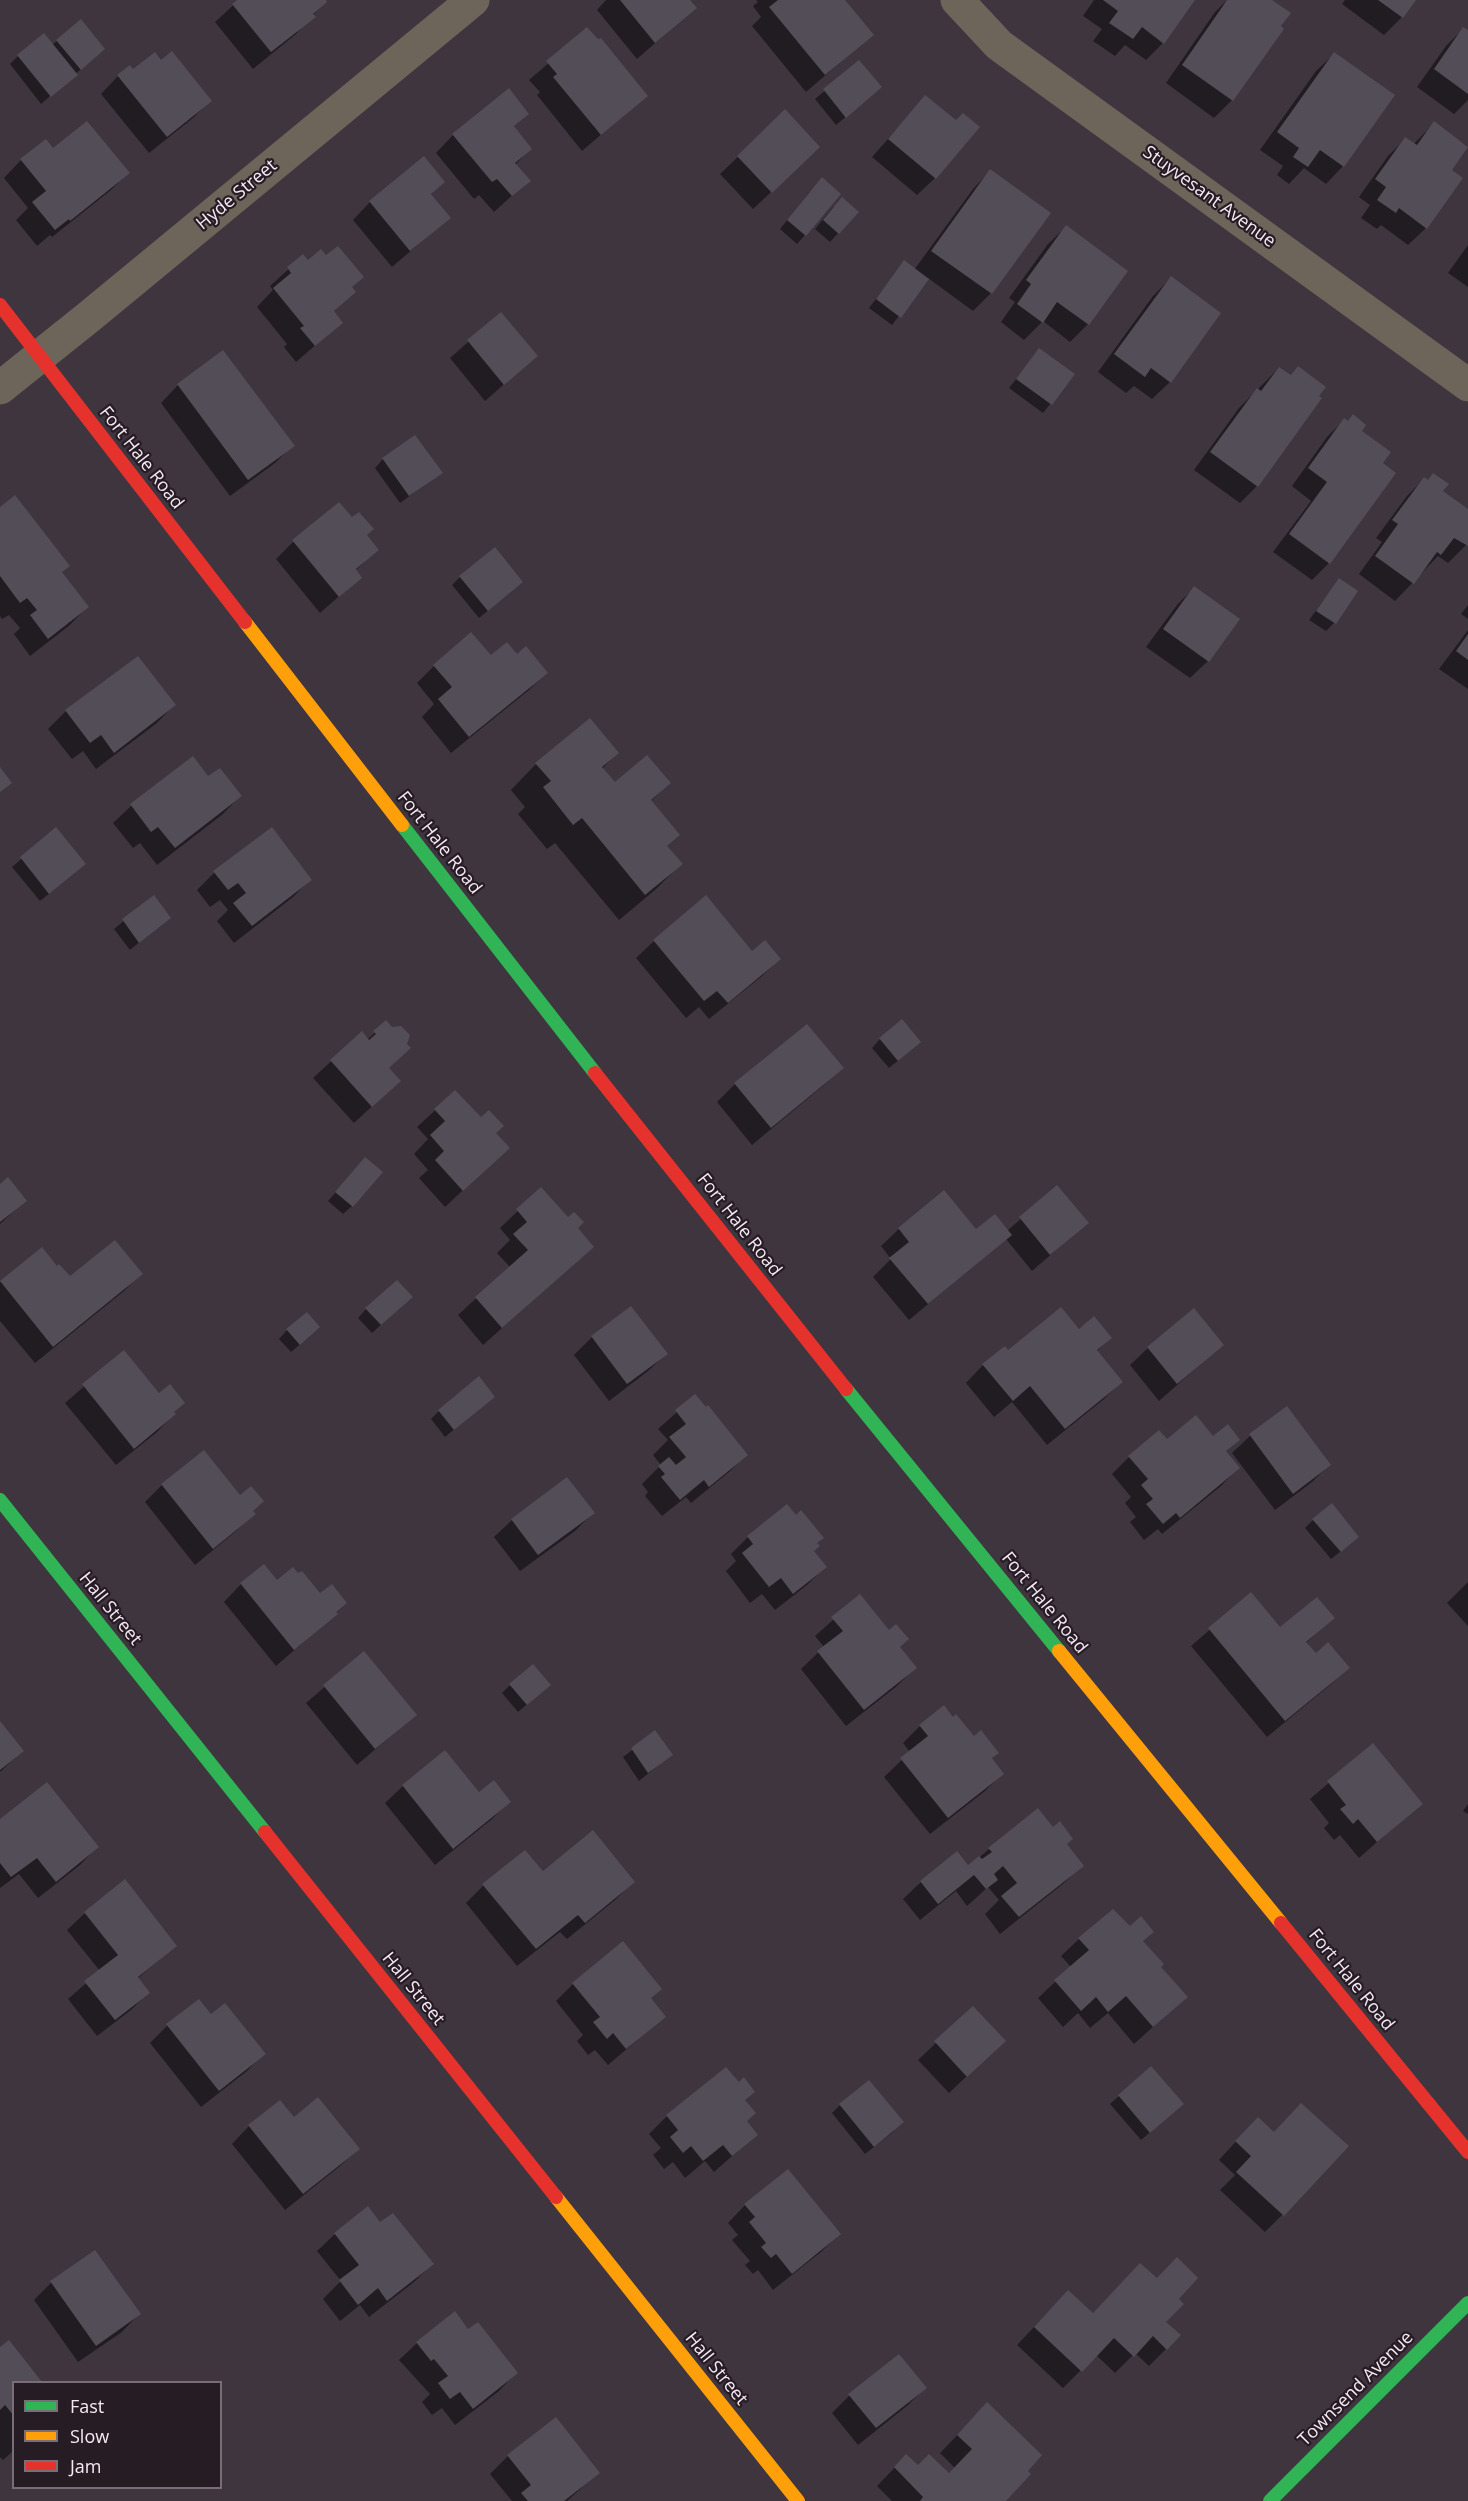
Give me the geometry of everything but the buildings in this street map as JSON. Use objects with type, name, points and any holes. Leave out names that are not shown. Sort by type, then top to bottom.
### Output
[{"type":"street","name":"Hyde Street","points":[[0,388],[473,0]]},
{"type":"street","name":"Stuyvesant Avenue","points":[[957,0],[999,45],[1468,385]]},
{"type":"street","name":"Fort Hale Road","points":[[0,305],[557,1025],[798,1329],[1468,2152]]},
{"type":"street","name":"Hall Street","points":[[0,1500],[798,2501]]},
{"type":"street","name":"Townsend Avenue","points":[[1270,2501],[1468,2303]]},
{"type":"traffic: fast","points":[[402,825],[595,1073]]},
{"type":"traffic: fast","points":[[846,1389],[1059,1651]]},
{"type":"traffic: fast","points":[[0,1500],[265,1832]]},
{"type":"traffic: fast","points":[[1270,2501],[1468,2303]]},
{"type":"traffic: slow","points":[[245,622],[402,825]]},
{"type":"traffic: slow","points":[[1059,1651],[1281,1923]]},
{"type":"traffic: slow","points":[[556,2197],[798,2501]]},
{"type":"traffic: jam","points":[[0,305],[245,622]]},
{"type":"traffic: jam","points":[[595,1073],[846,1389]]},
{"type":"traffic: jam","points":[[265,1832],[556,2197]]},
{"type":"traffic: jam","points":[[1281,1923],[1468,2152]]}]
